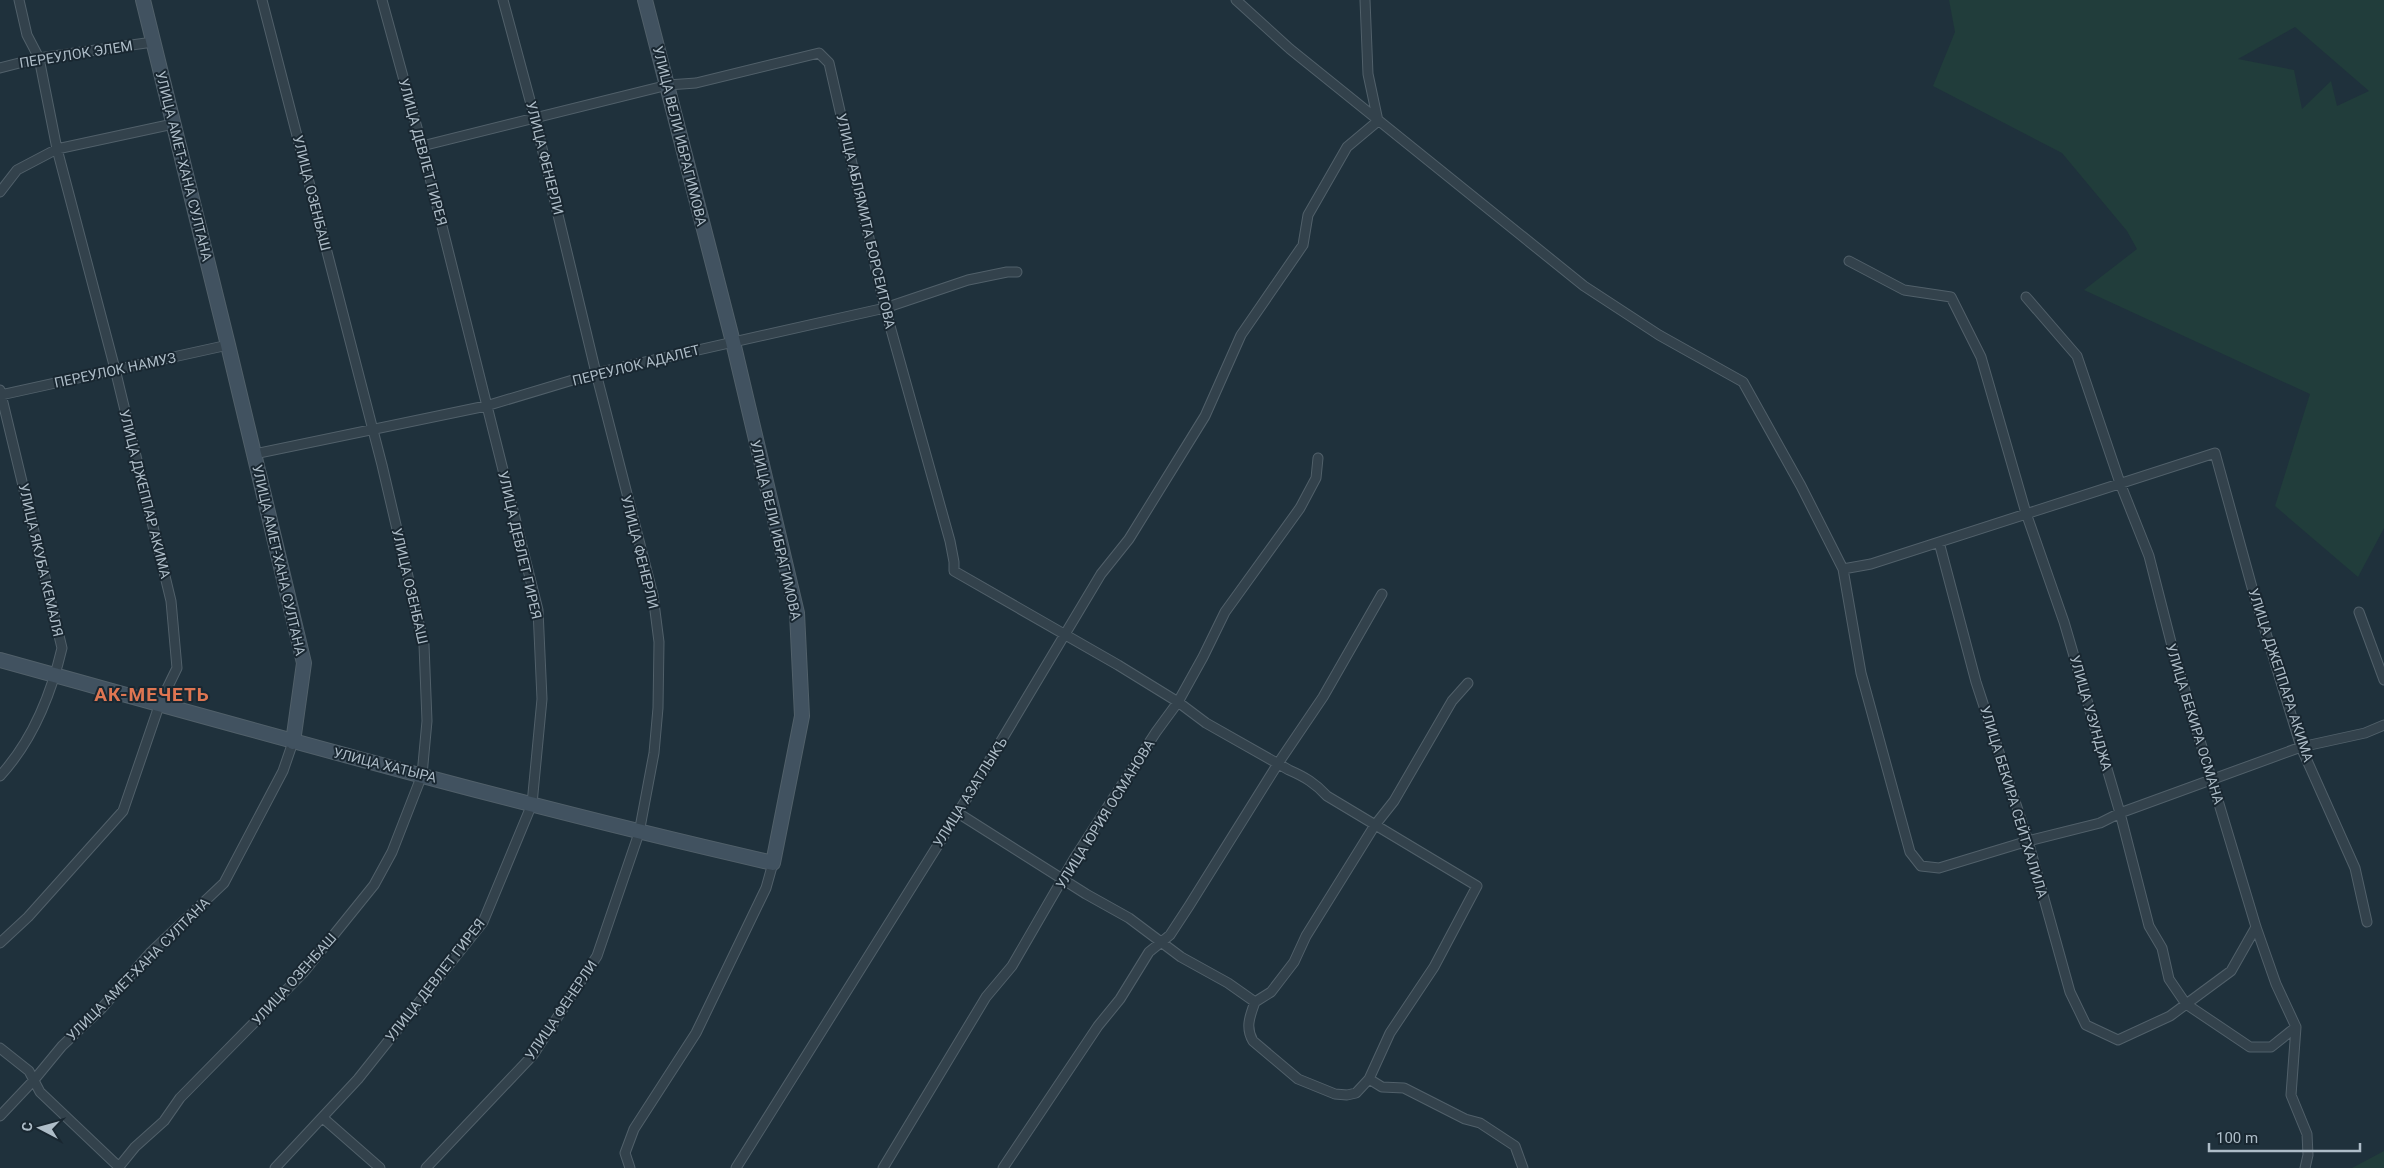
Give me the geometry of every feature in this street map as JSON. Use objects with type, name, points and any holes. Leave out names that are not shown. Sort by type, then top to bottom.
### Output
[{"type":"street","name":"УЛИЦА ДЖЕППАР АКИМА","points":[[0,943],[28,917],[123,811],[160,703],[177,668],[171,601],[115,369],[57,149],[39,58],[27,35],[19,0]]},
{"type":"street","name":"УЛИЦА АМЕТ-ХАНА СУЛТАНА","points":[[0,1116],[34,1080],[62,1046],[101,1009],[151,952],[224,883],[283,771],[293,742],[304,663],[143,0]]},
{"type":"street","name":"УЛИЦА ОЗЕНБАШ","points":[[119,1168],[135,1147],[164,1121],[180,1098],[303,973],[357,909],[374,885],[392,852],[422,774],[426,721],[424,645],[372,430],[262,0]]},
{"type":"street","name":"УЛИЦА ДЕВЛЕТ ГИРЕЯ","points":[[275,1168],[358,1079],[483,922],[532,804],[542,700],[538,610],[422,146],[382,0]]},
{"type":"street","name":"УЛИЦА ФЕНЕРЛИ","points":[[426,1168],[532,1056],[597,956],[639,833],[654,753],[658,708],[660,642],[653,595],[596,373],[535,119],[503,0]]},
{"type":"street","name":"УЛИЦА ВЕЛИ ИБРАГИМОВА","points":[[630,1168],[624,1153],[634,1129],[696,1033],[766,888],[773,863],[802,716],[797,613],[733,342],[645,0]]},
{"type":"street","points":[[1236,0],[1290,49],[1584,286],[1659,335],[1743,382],[1801,486],[1843,569],[1861,673],[1910,852],[1921,866],[1939,868],[2028,841],[2100,823],[2120,813],[2213,781],[2301,747],[2365,733],[2384,725]]},
{"type":"street","points":[[1365,0],[1368,74],[1378,121]]},
{"type":"street","name":"ПЕРЕУЛОК ЭЛЕМ","points":[[0,68],[39,58],[153,42]]},
{"type":"street","name":"УЛИЦА АБЛЯМИТА БОРСЕИТОВА","points":[[668,85],[696,83],[819,53],[829,63],[885,308],[950,541],[954,571],[1066,635]]},
{"type":"street","points":[[422,146],[668,85]]},
{"type":"street","name":"УЛИЦА АЗАТЛЫКЪ","points":[[736,1168],[958,813],[1101,574],[1128,539],[1205,416],[1241,335],[1303,245],[1308,215],[1347,147],[1378,121]]},
{"type":"street","points":[[0,192],[17,170],[57,149],[173,124]]},
{"type":"street","name":"УЛИЦА УЗУНДЖА","points":[[1849,261],[1904,290],[1951,298],[1980,358],[2026,513],[2064,622],[2120,813],[2149,926],[2162,948],[2169,980],[2186,1004],[2250,1047],[2271,1047],[2296,1027]]},
{"type":"street","name":"ПЕРЕУЛОК АДАЛЕТ","points":[[254,454],[486,406],[596,373],[885,308],[968,280],[1007,272],[1018,272]]},
{"type":"street","name":"УЛИЦА БЕКИРА ОСМАНА","points":[[2026,297],[2077,356],[2120,483],[2149,556],[2174,654],[2256,927],[2276,984],[2296,1027],[2291,1095],[2307,1134],[2308,1155],[2305,1168]]},
{"type":"street","name":"ПЕРЕУЛОК НАМУЗ","points":[[1,392],[228,345]]},
{"type":"street","name":"УЛИЦА ЯКУБА КЕМАЛЯ","points":[[0,776],[15,760],[37,722],[56,675],[62,648],[1,392]]},
{"type":"street","name":"УЛИЦА ДЖЕППАРА АКИМА","points":[[2120,483],[2215,452],[2253,591],[2301,747],[2355,868],[2367,922]]},
{"type":"street","name":"УЛИЦА ЮРИЯ ОСМАНОВА","points":[[883,1168],[986,996],[1012,966],[1074,859],[1178,702],[1203,658],[1225,612],[1300,508],[1316,478],[1318,458]]},
{"type":"street","points":[[1843,569],[1871,564],[2120,483]]},
{"type":"street","name":"УЛИЦА БЕКИРА СЕЙТХАЛИЛА","points":[[1939,542],[1976,682],[2028,841],[2070,992],[2086,1025],[2118,1040],[2170,1016],[2186,1004]]},
{"type":"street","points":[[1003,1168],[1098,1026],[1120,999],[1149,952],[1170,934],[1184,914],[1279,762],[1323,697],[1382,594]]},
{"type":"street","points":[[2359,612],[2384,680]]},
{"type":"street","points":[[1066,635],[1178,702],[1206,723],[1315,783],[1327,796],[1375,825],[1477,886],[1434,967],[1390,1033],[1368,1079],[1356,1093],[1347,1095],[1335,1094],[1298,1079],[1253,1041],[1248,1033],[1248,1023],[1255,1002],[1271,992],[1294,962],[1306,936],[1375,825],[1394,801],[1452,701],[1468,683]]},
{"type":"street","name":"УЛИЦА ХАТЫРА","points":[[0,660],[160,703],[293,742],[422,774],[639,833],[773,863]]},
{"type":"street","points":[[958,813],[1129,918],[1181,957],[1255,1002]]},
{"type":"street","points":[[2186,1004],[2231,971],[2256,927]]},
{"type":"street","points":[[0,1048],[29,1071],[40,1092],[119,1168]]},
{"type":"street","points":[[1368,1079],[1382,1087],[1404,1088],[1465,1119],[1480,1122],[1515,1146],[1523,1168]]},
{"type":"street","points":[[323,1118],[380,1168]]},
{"type":"green space","points":[[1949,0],[2384,0],[2384,528],[2358,577],[2275,506],[2310,394],[2084,290],[2137,249],[2127,231],[2062,153],[1933,86],[1955,32]],"holes":[[[2295,27],[2369,91],[2337,106],[2331,81],[2302,109],[2294,70],[2238,59]]]},
{"type":"green space","points":[[2384,1151],[2384,1168],[2352,1168]]},
{"type":"district","name":"АК-МЕЧЕТЬ","points":[[152,694]]}]
